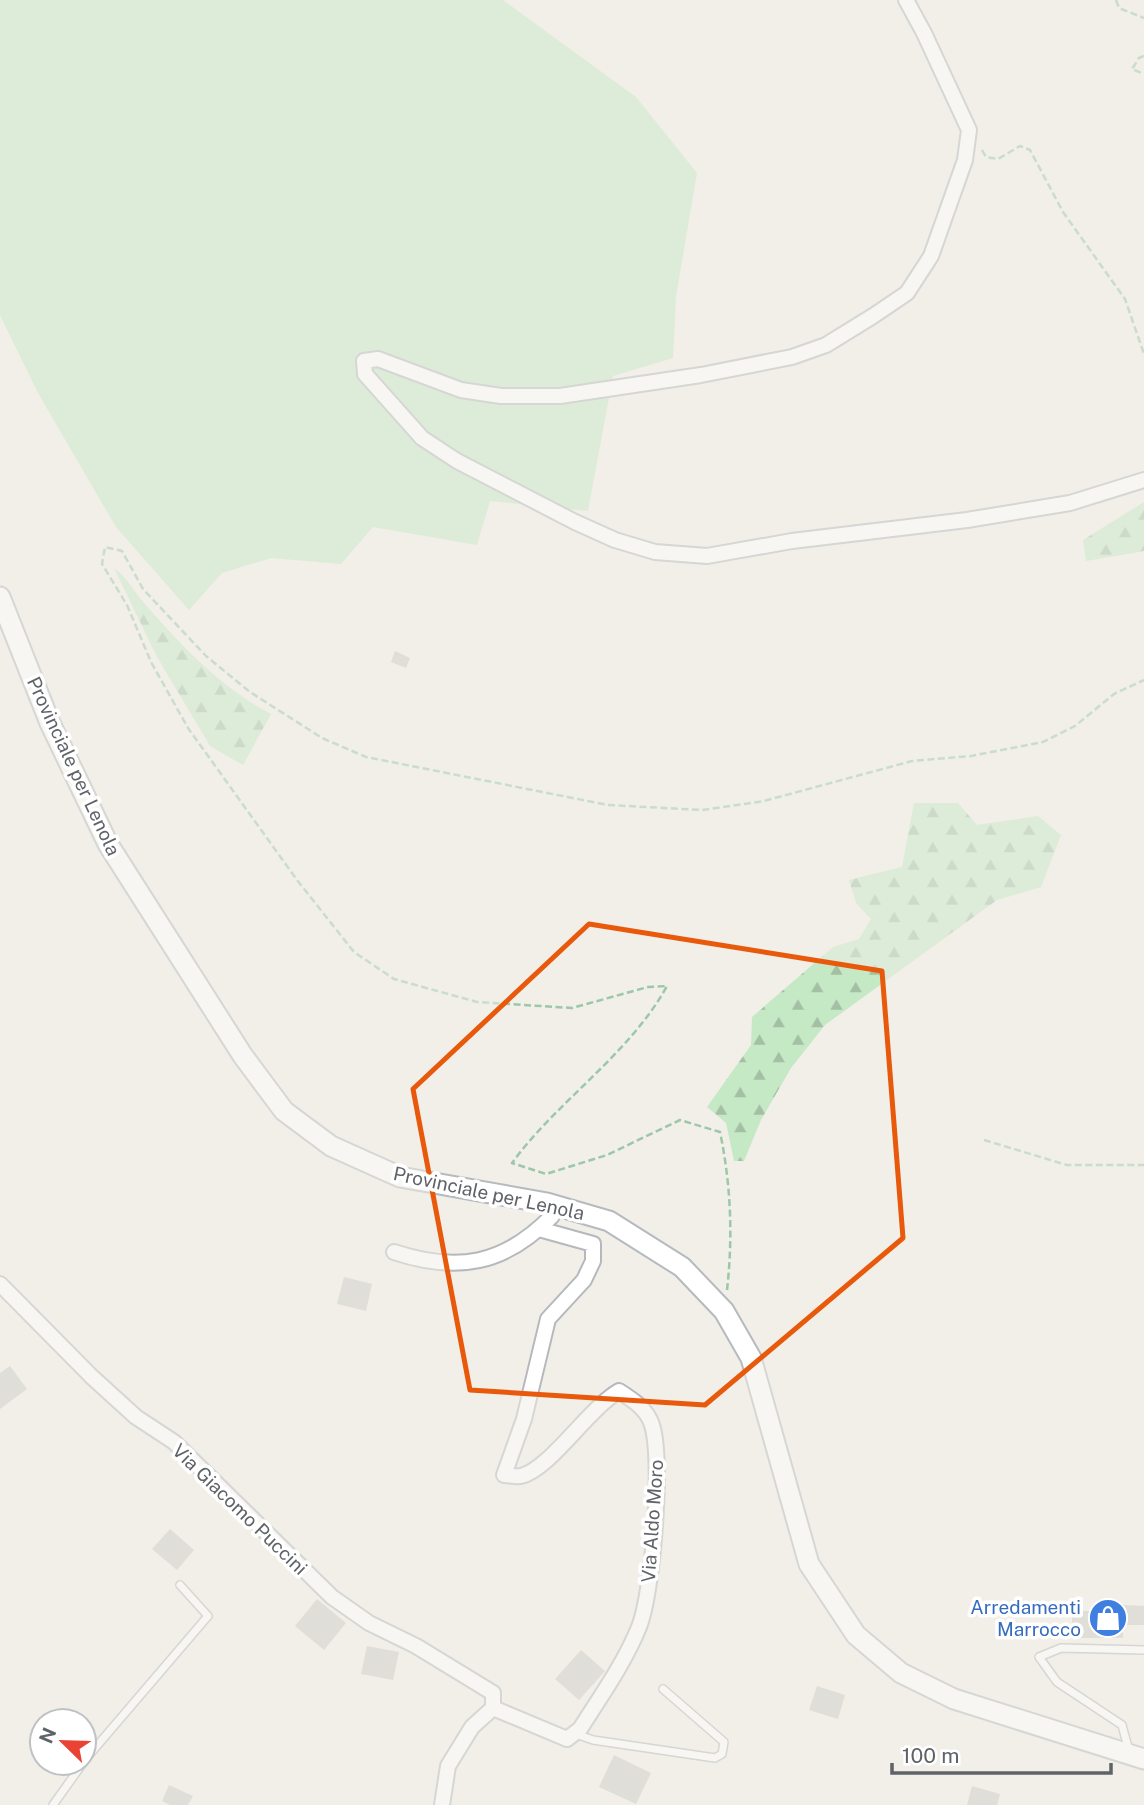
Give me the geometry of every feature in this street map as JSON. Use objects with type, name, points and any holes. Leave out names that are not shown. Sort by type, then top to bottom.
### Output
[{"type":"main road","name":"Provinciale per Lenola","points":[[0,597],[50,723],[108,844],[243,1056],[284,1111],[331,1146],[400,1177],[547,1203],[609,1221],[682,1267],[724,1311],[751,1358],[809,1564],[856,1635],[901,1672],[954,1699],[1137,1757]]},
{"type":"street","points":[[906,0],[930,44],[969,130],[965,160],[947,215],[931,256],[907,293],[827,345],[792,357],[701,375],[560,396],[502,396],[461,390],[378,359],[364,361],[365,374],[422,438],[457,461],[595,531],[656,552],[707,556],[792,541],[967,520],[1070,503],[1144,481]]},
{"type":"street","points":[[394,1252],[445,1265],[481,1262],[539,1229],[552,1216],[547,1203]]},
{"type":"street","name":"Via Aldo Moro","points":[[539,1229],[593,1244],[593,1261],[584,1280],[548,1319],[524,1419],[504,1475],[520,1477],[541,1466],[602,1401],[619,1391],[638,1403],[652,1422],[656,1447],[657,1488],[646,1604],[632,1639],[599,1699],[575,1733]]},
{"type":"street","name":"Via Giacomo Puccini","points":[[0,1284],[92,1377],[136,1417],[174,1442],[332,1597],[369,1623],[416,1646],[494,1693],[493,1708]]},
{"type":"street","points":[[442,1805],[448,1766],[472,1727],[493,1708],[568,1739],[575,1733]]},
{"type":"lane","points":[[98,1744],[208,1616],[180,1585]]},
{"type":"lane","points":[[1137,1757],[1122,1726],[1057,1682],[1039,1657],[1061,1648],[1144,1650]]},
{"type":"lane","points":[[575,1733],[593,1740],[715,1758],[722,1754],[724,1742],[663,1689]]},
{"type":"lane","points":[[52,1805],[72,1777]]},
{"type":"path","points":[[1116,0],[1119,8],[1144,18]]},
{"type":"path","points":[[1144,56],[1132,69],[1144,74]]},
{"type":"path","points":[[969,130],[986,157],[998,159],[1020,146],[1030,150],[1063,212],[1125,299],[1144,354]]},
{"type":"path","points":[[724,1311],[731,1254],[729,1175],[720,1132],[680,1120],[607,1155],[546,1174],[512,1163],[526,1144],[590,1083],[667,986],[648,987],[572,1008],[477,1002],[394,979],[354,952],[297,880],[188,728],[151,662],[127,605],[102,564],[105,547],[122,551],[143,589],[206,656],[250,692],[322,738],[366,757],[608,805],[702,810],[764,801],[912,761],[971,756],[1043,742],[1075,726],[1114,694],[1144,680]]},
{"type":"path","points":[[984,1140],[1067,1164],[1144,1165]]},
{"type":"highlighted area","points":[[589,924],[882,971],[903,1238],[705,1405],[470,1390],[413,1089]]},
{"type":"green space","points":[[0,0],[503,0],[636,97],[697,173],[676,296],[673,358],[613,376],[588,511],[490,501],[477,545],[373,527],[341,564],[271,558],[222,573],[189,610],[116,527],[38,393],[0,315]]},
{"type":"green space","points":[[1144,502],[1144,551],[1086,561],[1083,540]]},
{"type":"green space","points":[[114,568],[173,635],[204,665],[236,692],[271,714],[243,765],[210,746],[156,655]]},
{"type":"green space","points":[[914,803],[958,803],[977,825],[1038,816],[1061,835],[1041,887],[997,900],[825,1025],[791,1068],[761,1120],[744,1161],[734,1161],[726,1123],[707,1107],[751,1045],[752,1017],[833,947],[859,939],[871,919],[856,903],[849,880],[902,867]]},
{"type":"building","points":[[395,651],[410,658],[406,668],[391,662]]},
{"type":"building","points":[[344,1277],[372,1284],[366,1311],[337,1304]]},
{"type":"building","points":[[10,1366],[27,1389],[0,1409],[0,1373]]},
{"type":"building","points":[[170,1529],[194,1550],[177,1570],[152,1549]]},
{"type":"building","points":[[317,1599],[346,1623],[324,1650],[295,1626]]},
{"type":"building","name":"Arredamenti Marrocco","points":[[1107,1604],[1144,1606],[1144,1625],[1123,1625],[1123,1638],[1072,1638],[1072,1611],[1105,1611]]},
{"type":"building","points":[[367,1646],[399,1652],[393,1680],[361,1674]]},
{"type":"building","points":[[581,1650],[605,1671],[579,1700],[555,1679]]},
{"type":"building","points":[[817,1686],[845,1695],[838,1719],[809,1710]]},
{"type":"building","points":[[614,1755],[651,1773],[636,1804],[599,1787]]},
{"type":"building","points":[[169,1785],[193,1796],[188,1805],[170,1805],[162,1801]]},
{"type":"building","points":[[972,1786],[1000,1794],[997,1805],[967,1805]]},
{"type":"place","name":"Arredamenti Marrocco","points":[[1108,1618]]}]
